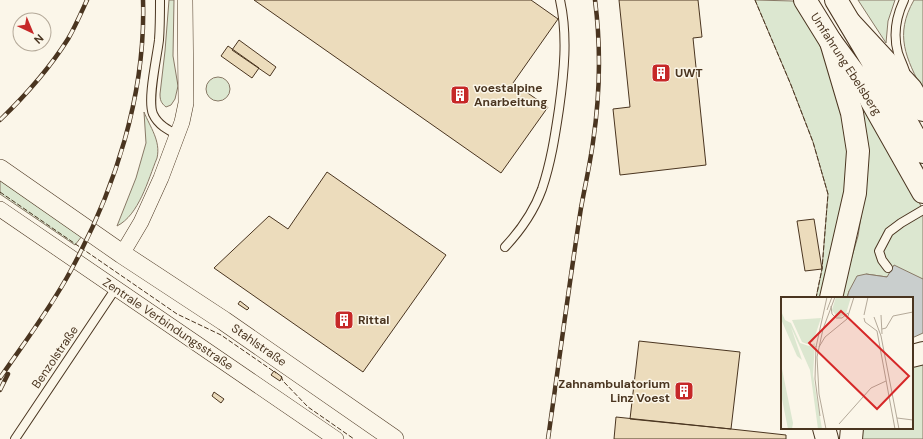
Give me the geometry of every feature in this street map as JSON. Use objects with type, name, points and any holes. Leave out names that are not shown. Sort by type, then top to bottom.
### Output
[{"type":"main road","name":"Umfahrung Ebelsberg","points":[[805,0],[831,42],[862,84],[923,192]]},
{"type":"main road","name":"Umfahrung Ebelsberg","points":[[836,0],[923,152]]},
{"type":"main road","points":[[850,23],[911,89],[923,110]]},
{"type":"main road","points":[[831,42],[852,112],[858,151],[855,193],[831,297]]},
{"type":"main road","points":[[913,356],[923,353]]},
{"type":"main road","points":[[824,429],[827,439]]},
{"type":"main road","points":[[851,439],[852,429]]},
{"type":"street","points":[[122,254],[144,216],[161,178],[178,135],[186,103],[184,0]]},
{"type":"street","name":"Stahlstraße","points":[[0,169],[394,439]]},
{"type":"street","name":"Zentrale Verbindungsstraße","points":[[0,209],[336,439]]},
{"type":"lane","points":[[160,0],[158,40],[151,101],[152,112],[158,122],[178,135]]},
{"type":"lane","points":[[504,247],[517,234],[530,214],[541,190],[553,150],[564,73],[565,40],[563,10],[560,0]]},
{"type":"lane","points":[[904,0],[896,23],[895,36],[898,56],[911,89]]},
{"type":"lane","points":[[888,268],[882,260],[879,251],[888,232],[923,210]]},
{"type":"lane","name":"Benzolstraße","points":[[15,439],[116,288]]},
{"type":"green space","points":[[169,0],[174,0],[173,56],[178,86],[175,99],[171,105],[166,107],[161,101],[160,94]]},
{"type":"green space","points":[[755,0],[793,1],[816,36],[833,72],[849,148],[850,189],[825,297],[816,297],[822,269],[828,194],[813,142]]},
{"type":"green space","points":[[858,0],[895,0],[888,21],[886,43]]},
{"type":"green space","points":[[914,0],[923,0],[923,91],[907,57],[905,46],[905,24]]},
{"type":"green space","points":[[843,65],[898,161],[923,210],[923,279],[866,274],[849,291],[847,297],[840,297],[858,236],[866,184]]},
{"type":"green space","points":[[218,77],[226,81],[230,89],[226,97],[218,101],[210,97],[206,89],[210,81]]},
{"type":"green space","points":[[144,112],[158,146],[157,158],[137,205],[125,221],[117,226],[136,178],[146,143]]},
{"type":"green space","points":[[0,180],[82,236],[75,245],[0,194]]},
{"type":"green space","points":[[923,361],[923,439],[860,439],[861,429],[913,429],[913,364]]},
{"type":"shaded area","points":[[894,265],[923,279],[923,333],[913,338],[913,297],[847,297],[857,276],[866,274],[887,277]]},
{"type":"building","name":"voestalpine Anarbeitung","points":[[254,0],[531,0],[558,19],[513,83],[548,107],[501,173]]},
{"type":"building","name":"UWT","points":[[619,0],[698,0],[702,37],[693,38],[706,165],[620,175],[613,109],[630,107]]},
{"type":"building","points":[[239,40],[276,67],[270,76],[232,50]]},
{"type":"building","points":[[228,46],[259,68],[252,78],[221,56]]},
{"type":"building","name":"Rittal","points":[[327,172],[446,255],[363,372],[214,268],[269,216],[288,229]]},
{"type":"building","points":[[814,219],[822,269],[805,271],[797,221]]},
{"type":"building","points":[[240,301],[249,308],[247,310],[238,304]]},
{"type":"building","name":"Zahnambulatorium Linz Voest","points":[[639,341],[740,352],[731,429],[630,419]]},
{"type":"building","points":[[274,371],[282,377],[280,381],[271,375]]},
{"type":"building","points":[[214,392],[224,399],[221,403],[212,396]]},
{"type":"building","points":[[616,417],[786,435],[786,439],[614,439]]},
{"type":"railway","points":[[0,120],[27,92],[61,50],[71,34],[87,0]]},
{"type":"railway","points":[[0,378],[45,313],[70,272],[101,208],[114,175],[133,106],[139,71],[143,35],[143,0]]},
{"type":"railway","points":[[548,439],[581,208],[595,124],[599,71],[595,0]]},
{"type":"railway","points":[[0,390],[8,374]]},
{"type":"fence","points":[[755,0],[813,142],[828,194],[822,269],[816,297]]},
{"type":"fence","points":[[0,192],[177,314],[221,335],[276,373]]},
{"type":"fence","points":[[281,376],[283,381],[308,407],[354,439]]},
{"type":"place","name":"UWT","points":[[661,73]]},
{"type":"place","name":"voestalpine Anarbeitung","points":[[460,95]]},
{"type":"place","name":"Rittal","points":[[344,320]]},
{"type":"place","name":"Zahnambulatorium Linz Voest","points":[[684,391]]}]
